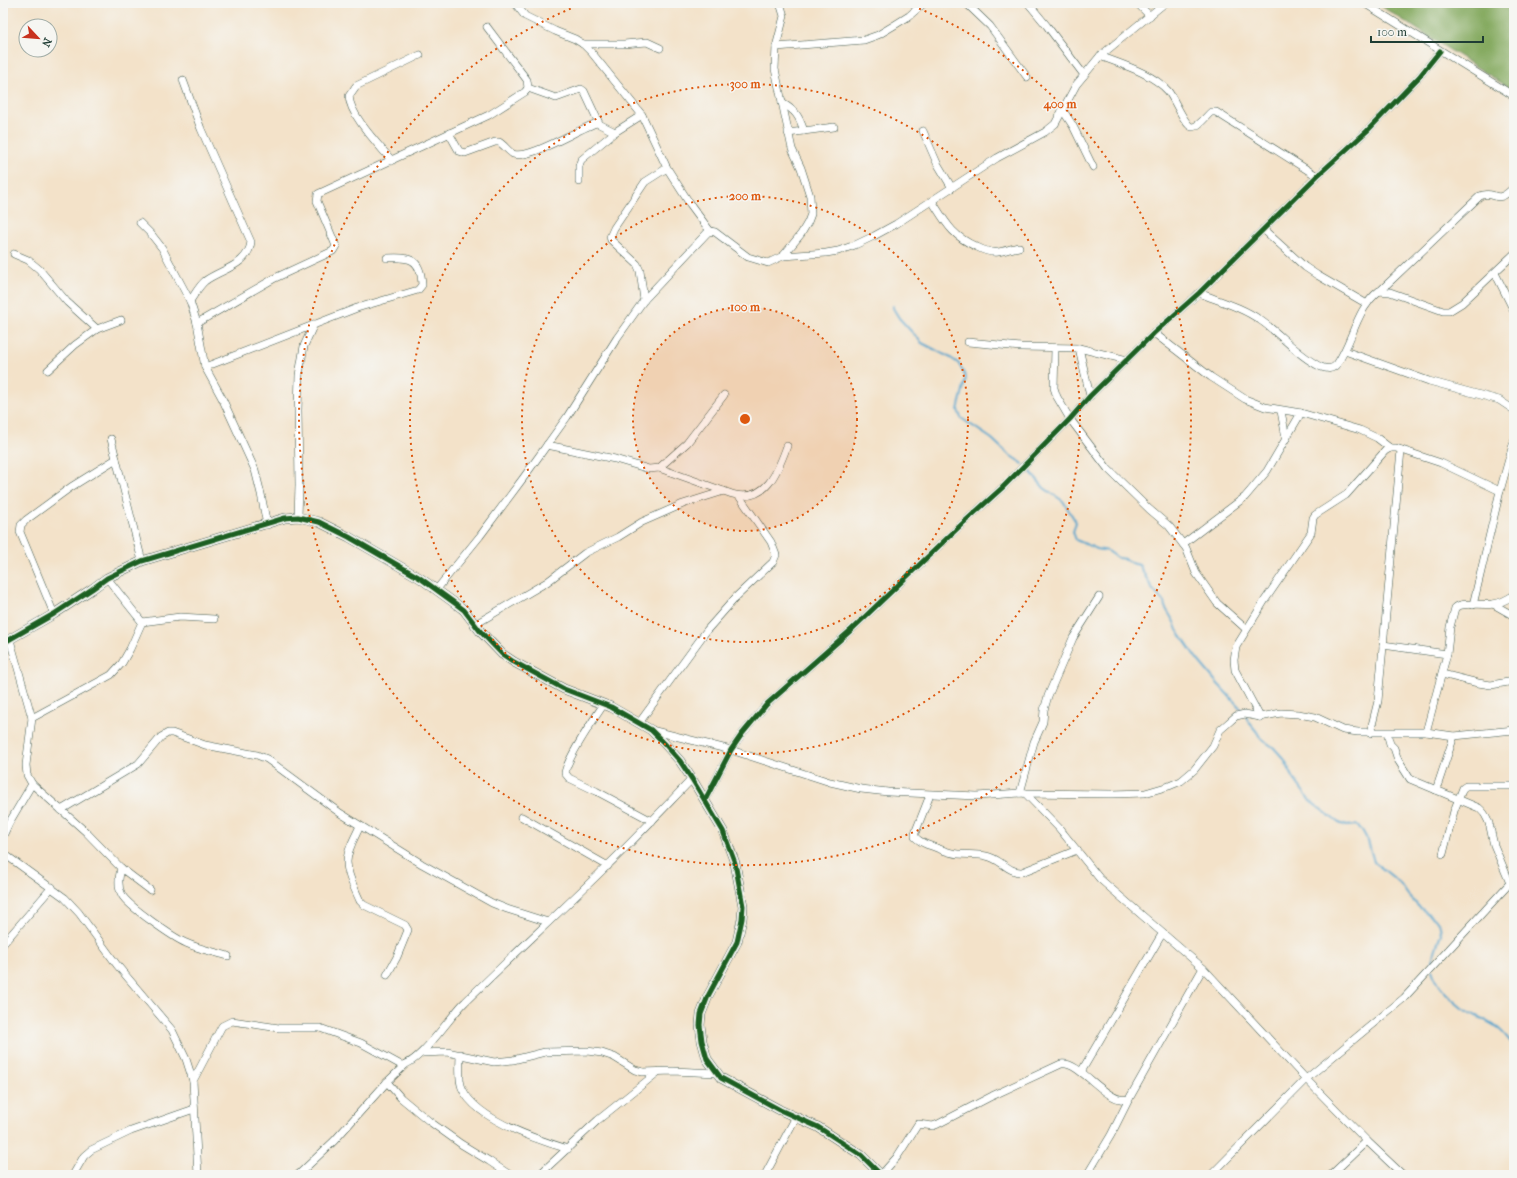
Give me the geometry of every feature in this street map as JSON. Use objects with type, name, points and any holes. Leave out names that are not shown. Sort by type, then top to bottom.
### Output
[{"type":"street","points":[[515,3],[525,16],[555,32],[575,39],[583,44],[627,95],[642,115],[667,168],[690,204],[710,231],[715,232],[748,257],[760,262],[768,263],[783,256],[826,253],[855,245],[874,236],[932,201],[997,158],[1051,128],[1055,124],[1076,85],[1100,56],[1165,3]]},
{"type":"street","points":[[780,3],[784,16],[776,47],[775,69],[792,149],[810,196],[811,214],[801,234],[783,256]]},
{"type":"street","points":[[966,3],[990,26],[1027,77]]},
{"type":"street","points":[[1028,3],[1084,75]]},
{"type":"street","points":[[1137,3],[1150,16]]},
{"type":"street","points":[[1364,3],[1514,96]]},
{"type":"street","points":[[776,47],[864,40],[878,35],[909,16],[921,4]]},
{"type":"street","points":[[197,323],[275,278],[333,251],[336,246],[317,201],[316,198],[318,194],[392,161],[489,114],[525,92],[528,88],[527,80],[487,27]]},
{"type":"street","points":[[583,44],[647,42],[660,48]]},
{"type":"street","points":[[705,800],[731,750],[767,704],[850,631],[1002,488],[1070,419],[1090,396],[1154,333],[1199,293],[1263,228],[1367,131],[1419,77],[1440,51]]},
{"type":"street","points":[[392,161],[359,119],[349,102],[349,96],[356,86],[420,55]]},
{"type":"street","points":[[1100,56],[1151,78],[1163,86],[1190,126],[1192,127],[1198,125],[1211,112],[1216,112],[1317,176]]},
{"type":"street","points":[[183,80],[201,129],[251,242],[250,248],[238,263],[204,282],[190,301]]},
{"type":"street","points":[[528,88],[556,98],[581,89],[584,91],[599,123],[615,132]]},
{"type":"street","points":[[782,103],[798,116],[804,131]]},
{"type":"street","points":[[1062,109],[1076,130],[1093,167]]},
{"type":"street","points":[[579,182],[579,166],[581,160],[615,132],[642,115]]},
{"type":"street","points":[[449,133],[461,152],[466,153],[495,142],[499,142],[512,153],[518,155],[540,149],[593,124],[599,123]]},
{"type":"street","points":[[788,133],[834,127]]},
{"type":"street","points":[[923,130],[937,163],[952,188]]},
{"type":"street","points":[[644,300],[640,270],[637,264],[611,240],[610,237],[614,228],[642,186],[653,176],[667,168]]},
{"type":"street","points":[[1199,293],[1239,308],[1258,319],[1305,357],[1320,366],[1332,369],[1336,366],[1345,351],[1366,304],[1379,291],[1480,196],[1485,194],[1501,197],[1513,191]]},
{"type":"street","points":[[932,201],[950,228],[959,237],[984,251],[996,252],[1019,247]]},
{"type":"street","points":[[140,223],[152,234],[162,248],[190,301],[197,323],[205,367],[222,398],[255,470],[262,494],[267,524]]},
{"type":"street","points":[[1263,228],[1306,267],[1366,304]]},
{"type":"street","points":[[437,589],[480,536],[547,445],[583,394],[617,338],[644,300],[690,250],[710,231]]},
{"type":"street","points":[[14,254],[28,260],[39,269],[67,302],[97,329]]},
{"type":"street","points":[[1379,291],[1390,292],[1443,311],[1450,311],[1462,303],[1514,254]]},
{"type":"street","points":[[205,367],[357,308],[418,290],[422,285],[422,278],[416,262],[413,260],[400,258],[386,258]]},
{"type":"street","points":[[1495,273],[1514,311]]},
{"type":"street","points":[[48,370],[75,345],[97,329],[121,320]]},
{"type":"street","points":[[298,517],[299,375],[304,346],[314,324]]},
{"type":"street","points":[[1154,333],[1211,377],[1244,399],[1265,407],[1281,411],[1301,413],[1360,430],[1377,438],[1390,448],[1441,463],[1500,491]]},
{"type":"street","points":[[968,342],[993,346],[1079,348],[1128,360]]},
{"type":"street","points":[[1055,348],[1054,388],[1057,397],[1070,419],[1108,469],[1149,509],[1169,526],[1183,544],[1196,573],[1217,603],[1246,629]]},
{"type":"street","points":[[1079,348],[1090,396]]},
{"type":"street","points":[[1345,351],[1429,380],[1499,400],[1514,410]]},
{"type":"street","points":[[659,468],[686,443],[724,395]]},
{"type":"street","points":[[1281,411],[1286,438]]},
{"type":"street","points":[[1183,544],[1245,497],[1267,471],[1301,413]]},
{"type":"street","points":[[111,439],[142,561]]},
{"type":"street","points":[[1473,605],[1500,491],[1514,442]]},
{"type":"street","points":[[547,445],[589,455],[615,459],[649,469],[659,468],[739,496],[750,496],[762,491],[769,485],[780,466],[787,446]]},
{"type":"street","points":[[1260,717],[1235,670],[1234,660],[1236,647],[1246,629],[1311,533],[1312,522],[1315,515],[1346,495],[1385,450],[1390,448]]},
{"type":"street","points":[[1370,733],[1378,701],[1401,450]]},
{"type":"street","points":[[54,614],[26,549],[20,532],[21,525],[71,487],[116,459]]},
{"type":"street","points":[[474,625],[547,582],[585,553],[618,537],[642,522],[683,504],[724,491]]},
{"type":"street","points":[[639,723],[707,630],[737,596],[773,562],[776,555],[771,542],[739,496]]},
{"type":"street","points":[[150,890],[121,868],[86,832],[32,784],[27,775],[26,766],[32,718],[6,642],[54,614],[107,578],[142,561],[285,518],[298,517],[318,522],[349,536],[437,589],[464,610],[474,625],[502,654],[514,662],[564,688],[604,704],[651,730],[731,750],[830,782],[888,792],[930,795],[977,796],[1023,793],[1112,794],[1146,792],[1181,781],[1194,770],[1213,746],[1220,730],[1236,716],[1246,714],[1260,717],[1281,713],[1298,714],[1315,717],[1343,730],[1370,733],[1426,732],[1454,736],[1514,730]]},
{"type":"street","points":[[107,578],[142,622]]},
{"type":"street","points":[[1426,732],[1447,654],[1450,627],[1455,608],[1459,605],[1493,604],[1502,602],[1514,595]]},
{"type":"street","points":[[1023,793],[1034,742],[1043,722],[1044,710],[1048,696],[1073,638],[1099,597]]},
{"type":"street","points":[[1493,604],[1514,616]]},
{"type":"street","points":[[142,622],[180,617],[214,619]]},
{"type":"street","points":[[32,718],[111,674],[122,663],[142,622]]},
{"type":"street","points":[[1383,645],[1447,654]]},
{"type":"street","points":[[1442,674],[1478,684],[1491,685],[1514,680]]},
{"type":"street","points":[[604,704],[565,768],[565,773],[569,778],[596,790],[652,821]]},
{"type":"street","points":[[651,730],[676,757],[692,779],[723,831],[735,863],[743,906],[742,919],[737,942],[708,996],[701,1014],[700,1025],[702,1041],[707,1059],[721,1078],[755,1097],[818,1127],[861,1155],[881,1175],[897,1157],[918,1124],[933,1126],[938,1124],[992,1096],[1061,1064],[1068,1064],[1081,1072],[1115,1098],[1122,1100],[1129,1099]]},
{"type":"street","points":[[61,810],[138,764],[160,737],[168,733],[172,733],[205,745],[257,755],[267,760],[340,813],[422,864],[492,903],[548,922]]},
{"type":"street","points":[[1211,1175],[1306,1079],[1404,998],[1513,882],[1509,881],[1494,844],[1488,819],[1484,812],[1479,808],[1410,779],[1398,760],[1394,748],[1390,744],[1387,733]]},
{"type":"street","points":[[1436,790],[1454,736]]},
{"type":"street","points":[[298,1175],[334,1141],[386,1082],[405,1065],[422,1053],[463,1004],[608,866],[692,779]]},
{"type":"street","points":[[3,836],[32,784]]},
{"type":"street","points":[[1443,854],[1460,792],[1466,786],[1514,786]]},
{"type":"street","points":[[1023,793],[1059,828],[1100,879],[1203,968],[1306,1079],[1403,1175]]},
{"type":"street","points":[[930,795],[915,833],[915,837],[918,841],[957,854],[988,856],[1017,872],[1022,872],[1077,850]]},
{"type":"street","points":[[522,817],[608,866]]},
{"type":"street","points":[[360,826],[348,854],[347,861],[348,870],[360,901],[364,905],[405,925],[408,930],[387,974]]},
{"type":"street","points":[[3,853],[52,887],[65,898],[79,913],[117,965],[172,1030],[186,1060],[193,1081],[198,1175]]},
{"type":"street","points":[[121,868],[118,885],[122,895],[128,902],[159,926],[186,943],[228,956]]},
{"type":"street","points":[[3,944],[6,935],[52,887]]},
{"type":"street","points":[[1081,1072],[1162,934]]},
{"type":"street","points":[[1087,1175],[1111,1135],[1129,1099],[1203,968]]},
{"type":"street","points":[[193,1081],[222,1026],[232,1021],[254,1026],[279,1028],[320,1028],[361,1043],[405,1065]]},
{"type":"street","points":[[422,1053],[447,1052],[494,1062],[513,1060],[545,1052],[588,1051],[614,1057],[635,1070],[643,1072],[673,1071],[716,1073]]},
{"type":"street","points":[[460,1054],[462,1088],[468,1098],[486,1114],[513,1129],[541,1141],[568,1149]]},
{"type":"street","points":[[539,1175],[608,1112],[640,1088],[658,1072]]},
{"type":"street","points":[[386,1082],[401,1098],[430,1122],[461,1144],[510,1175]]},
{"type":"street","points":[[73,1175],[84,1156],[92,1150],[131,1131],[194,1108]]},
{"type":"street","points":[[765,1175],[796,1117]]},
{"type":"street","points":[[1331,1175],[1367,1141]]},
{"type":"street","points":[[3,1175],[15,1175]]},
{"type":"green space","points":[[1376,3],[1514,3],[1514,91]]},
{"type":"waterway","points":[[893,306],[899,318],[922,343],[958,363],[966,378],[958,410],[961,418],[992,439],[1008,454],[1023,464]]},
{"type":"waterway","points":[[1026,466],[1044,488],[1063,501],[1076,522],[1073,532],[1076,540],[1097,549],[1108,551],[1118,558],[1126,559],[1131,563],[1139,565],[1153,590],[1164,602],[1177,630],[1197,659],[1244,712]]},
{"type":"waterway","points":[[1246,716],[1261,739],[1273,747],[1284,759],[1294,779],[1310,801],[1339,823],[1347,826],[1356,825],[1362,830],[1368,841],[1374,862],[1398,881],[1419,907],[1435,919],[1440,926],[1441,934],[1432,960],[1432,965]]},
{"type":"waterway","points":[[1432,970],[1440,986],[1453,1000],[1462,1008],[1498,1028],[1514,1046]]},
{"type":"cycle path","points":[[705,800],[731,750],[767,704],[850,631],[1002,488],[1070,419],[1090,396],[1154,333],[1199,293],[1317,176],[1367,131],[1419,77],[1440,51]]},
{"type":"cycle path","points":[[3,643],[54,614],[107,578],[142,561],[285,518],[298,517],[319,522],[349,537],[420,578],[464,610],[480,631],[502,654],[564,689],[611,707],[651,730],[680,761],[723,831],[735,863],[743,906],[737,942],[708,996],[701,1014],[700,1025],[702,1041],[707,1059],[721,1078],[780,1110],[818,1127],[861,1155],[881,1175]]}]
